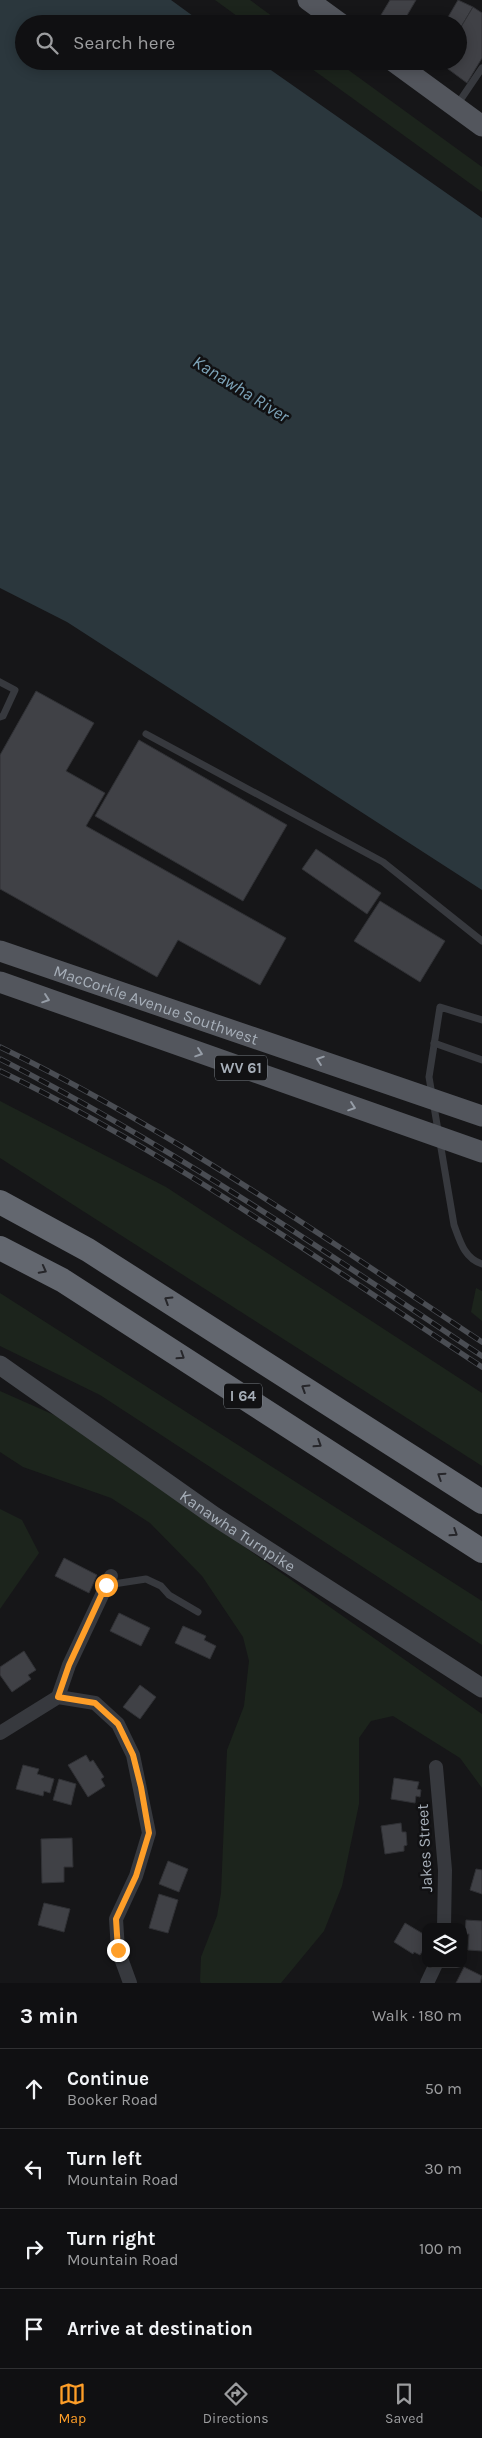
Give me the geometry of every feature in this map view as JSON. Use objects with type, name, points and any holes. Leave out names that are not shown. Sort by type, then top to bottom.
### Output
[{"type":"highway","name":"I 64","points":[[0,1202],[88,1250],[482,1502]]},
{"type":"highway","name":"I 64","points":[[0,1248],[70,1286],[482,1551]]},
{"type":"main road","points":[[308,0],[329,15]]},
{"type":"main road","points":[[405,70],[482,126]]},
{"type":"main road","name":"MacCorkle Avenue Southwest","points":[[0,951],[482,1116]]},
{"type":"main road","name":"MacCorkle Avenue Southwest","points":[[0,982],[482,1152]]},
{"type":"main road","name":"Kanawha Turnpike","points":[[0,1365],[214,1516],[482,1688]]},
{"type":"street","points":[[0,1734],[58,1697],[69,1665],[108,1581]]},
{"type":"street","points":[[58,1697],[95,1703],[118,1724],[133,1755],[149,1833],[136,1876],[116,1919],[118,1950],[130,1983]]},
{"type":"street","name":"Jakes Street","points":[[436,1767],[445,1870],[444,1923]]},
{"type":"street","points":[[427,1983],[434,1968]]},
{"type":"lane","points":[[456,107],[482,68]]},
{"type":"lane","points":[[0,682],[14,690],[3,716],[0,717]]},
{"type":"lane","points":[[146,734],[383,862],[482,941]]},
{"type":"lane","points":[[482,1020],[440,1007],[429,1077],[441,1138],[454,1225],[462,1248],[473,1261],[482,1264]]},
{"type":"lane","points":[[434,1044],[482,1060]]},
{"type":"lane","points":[[108,1581],[146,1579],[161,1586],[169,1595],[198,1612]]},
{"type":"shaded area","points":[[215,0],[250,0],[271,15],[236,15]]},
{"type":"shaded area","points":[[313,70],[348,70],[482,167],[482,192]]},
{"type":"shaded area","points":[[0,1101],[166,1187],[482,1393],[482,1466],[0,1158]]},
{"type":"shaded area","points":[[476,1288],[482,1291],[482,1321],[471,1312]]},
{"type":"shaded area","points":[[0,1293],[482,1601],[482,1645],[100,1395],[0,1346]]},
{"type":"shaded area","points":[[0,1391],[61,1418],[482,1714],[482,1788],[460,1758],[393,1716],[371,1721],[359,1738],[359,1804],[342,1886],[324,1931],[281,1983],[201,1983],[200,1981],[201,1957],[217,1916],[221,1893],[227,1750],[244,1706],[249,1661],[243,1637],[202,1576],[150,1523],[111,1498],[23,1467],[0,1452]]},
{"type":"shaded area","points":[[0,1509],[22,1520],[39,1553],[0,1609]]},
{"type":"water","name":"Kanawha River","points":[[0,0],[171,0],[192,15],[15,15],[15,70],[271,70],[482,218],[482,890],[67,622],[0,588]]},
{"type":"building","points":[[390,0],[416,0],[407,15],[381,15]]},
{"type":"building","points":[[458,0],[473,7],[467,17],[467,15],[449,15]]},
{"type":"building","points":[[473,7],[482,13],[482,58],[467,83],[449,70],[467,70],[467,17]]},
{"type":"building","points":[[36,691],[94,723],[66,771],[105,793],[86,826],[286,938],[260,985],[178,940],[157,977],[0,889],[0,755]]},
{"type":"building","points":[[139,740],[287,825],[243,901],[95,816]]},
{"type":"building","points":[[316,849],[381,893],[367,914],[302,869]]},
{"type":"building","points":[[380,901],[445,941],[420,982],[354,941]]},
{"type":"building","points":[[64,1558],[97,1575],[89,1593],[55,1576]]},
{"type":"building","points":[[119,1613],[150,1628],[141,1646],[110,1631]]},
{"type":"building","points":[[183,1626],[206,1636],[204,1640],[216,1646],[210,1659],[175,1643]]},
{"type":"building","points":[[24,1651],[36,1670],[28,1675],[31,1679],[12,1692],[0,1675],[0,1667]]},
{"type":"building","points":[[140,1685],[156,1697],[140,1719],[123,1707]]},
{"type":"building","points":[[86,1755],[90,1762],[93,1760],[104,1777],[101,1779],[105,1786],[88,1797],[68,1765]]},
{"type":"building","points":[[23,1765],[39,1769],[37,1774],[54,1779],[50,1793],[44,1791],[43,1796],[16,1789]]},
{"type":"building","points":[[394,1778],[419,1782],[417,1789],[421,1790],[420,1797],[416,1796],[415,1803],[391,1799]]},
{"type":"building","points":[[59,1779],[76,1784],[71,1805],[53,1800]]},
{"type":"building","points":[[401,1823],[402,1832],[406,1832],[407,1845],[404,1846],[404,1851],[385,1854],[381,1826]]},
{"type":"building","points":[[72,1838],[73,1867],[64,1867],[64,1882],[42,1883],[41,1839]]},
{"type":"building","points":[[168,1861],[188,1869],[179,1892],[159,1884]]},
{"type":"building","points":[[476,1869],[482,1870],[482,1894],[470,1890]]},
{"type":"building","points":[[159,1894],[178,1900],[168,1933],[149,1928]]},
{"type":"building","points":[[44,1903],[70,1909],[64,1932],[38,1925]]},
{"type":"building","points":[[466,1920],[482,1921],[482,1951],[468,1950],[469,1934],[467,1934]]},
{"type":"building","points":[[405,1923],[422,1933],[422,1952],[420,1955],[414,1952],[413,1954],[394,1942]]},
{"type":"building","points":[[464,1968],[482,1976],[480,1983],[456,1983]]},
{"type":"railway","points":[[0,1047],[63,1079],[186,1149],[246,1186],[482,1342]]},
{"type":"railway","points":[[0,1059],[63,1092],[185,1163],[245,1200],[482,1356]]},
{"type":"railway","points":[[0,1071],[125,1137],[186,1174],[246,1211],[482,1367]]},
{"type":"route","points":[[106,1585],[69,1665],[58,1697],[95,1703],[118,1724],[133,1755],[141,1787],[149,1833],[136,1876],[116,1919],[118,1950]]}]
